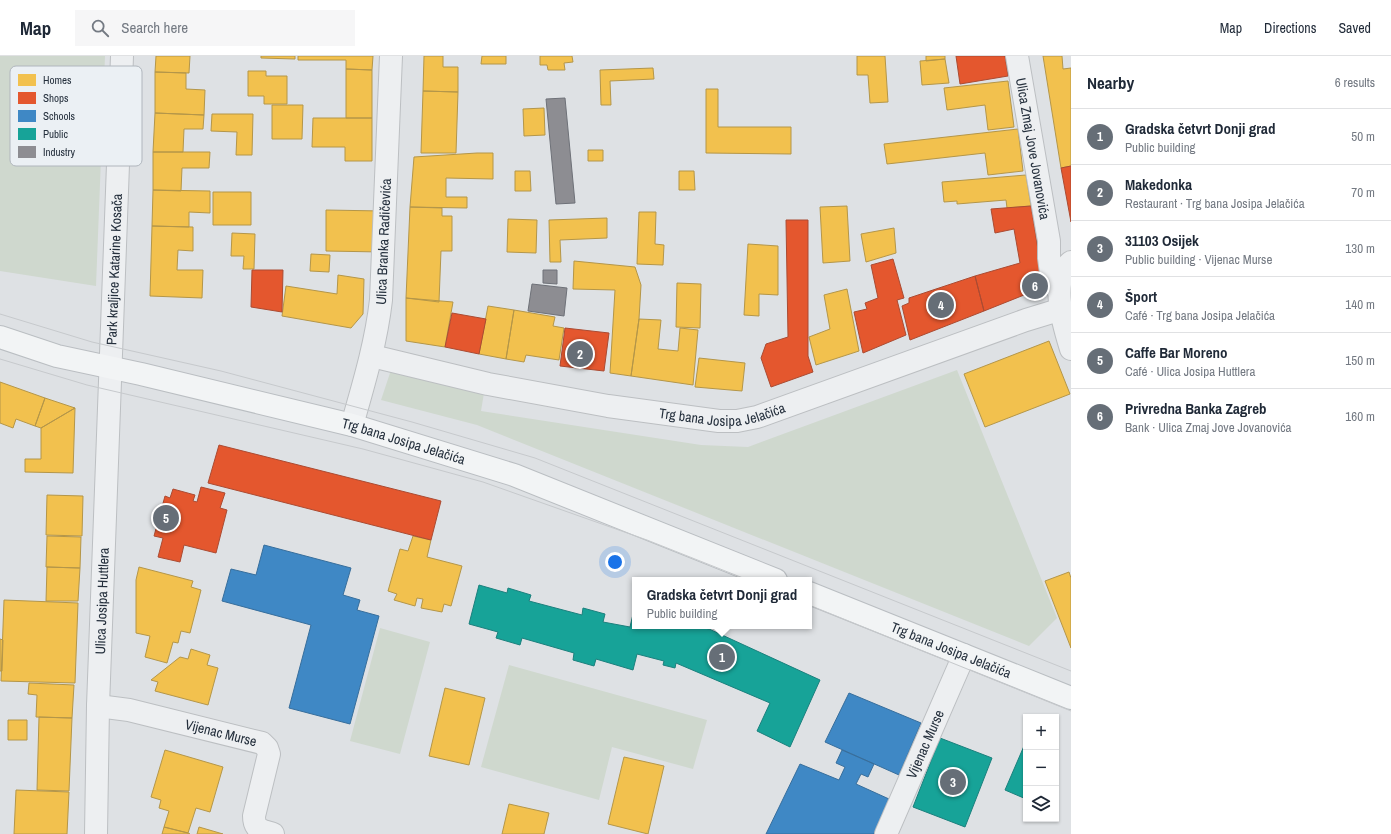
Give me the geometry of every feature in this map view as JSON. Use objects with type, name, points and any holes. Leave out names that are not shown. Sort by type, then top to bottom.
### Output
[{"type":"main road","points":[[0,337],[57,356],[110,368]]},
{"type":"main road","name":"Trg bana Josipa Jelačića","points":[[110,368],[352,425],[514,475],[769,577]]},
{"type":"main road","name":"Trg bana Josipa Jelačića","points":[[812,594],[1071,698]]},
{"type":"street","name":"Park kraljice Katarine Kosača","points":[[122,56],[122,66]]},
{"type":"street","name":"Ulica Branka Radičevića","points":[[352,425],[372,356],[381,300],[390,56]]},
{"type":"street","name":"Ulica Zmaj Jove Jovanovića","points":[[1017,56],[1049,241],[1049,258],[1052,280],[1060,300]]},
{"type":"street","name":"Park kraljice Katarine Kosača","points":[[110,368],[118,166]]},
{"type":"street","points":[[1049,241],[1059,253],[1071,261],[1062,273],[1060,281],[1060,300],[1071,349]]},
{"type":"street","name":"Trg bana Josipa Jelačića","points":[[372,356],[488,384],[608,406],[719,421],[737,421],[757,417],[1026,320],[1060,300]]},
{"type":"street","name":"Ulica Josipa Huttlera","points":[[96,834],[98,706],[110,368]]},
{"type":"street","name":"Vijenac Murse","points":[[886,834],[964,654]]},
{"type":"street","name":"Vijenac Murse","points":[[98,706],[129,710],[262,743],[267,748],[269,754],[254,816],[254,823],[258,829],[273,834]]},
{"type":"shaded area","points":[[0,56],[105,56],[105,66],[10,66],[10,166],[101,166],[96,286],[0,271]]},
{"type":"shaded area","points":[[391,370],[484,393],[481,411],[701,445],[748,447],[957,370],[1057,618],[1029,646],[477,425],[381,400]]},
{"type":"shaded area","points":[[380,628],[430,642],[400,754],[350,741]]},
{"type":"shaded area","points":[[509,665],[707,720],[693,769],[612,747],[599,800],[481,767]]},
{"type":"building: Homes","points":[[156,56],[190,56],[189,73],[155,72]]},
{"type":"building: Homes","points":[[261,56],[295,56],[295,59],[261,58]]},
{"type":"building: Homes","points":[[298,56],[373,56],[372,70],[346,69],[346,60],[298,60]]},
{"type":"building: Homes","points":[[424,56],[443,56],[443,67],[458,67],[458,92],[423,91]]},
{"type":"building: Homes","points":[[482,56],[506,56],[506,64],[481,64]]},
{"type":"building: Homes","points":[[540,56],[572,56],[573,62],[564,63],[565,70],[548,70],[547,65],[540,65]]},
{"type":"building: Homes","points":[[857,56],[885,56],[888,102],[870,103],[868,75],[857,75]]},
{"type":"building: Homes","points":[[926,56],[945,56],[945,59],[926,61]]},
{"type":"building: Homes","points":[[1043,56],[1062,56],[1063,69],[1071,68],[1071,166],[1061,168]]},
{"type":"building: Homes","points":[[945,59],[949,83],[922,85],[920,61]]},
{"type":"building: Homes","points":[[653,68],[654,79],[610,81],[611,105],[601,105],[600,70]]},
{"type":"building: Homes","points":[[346,69],[372,70],[372,118],[346,118]]},
{"type":"building: Homes","points":[[248,71],[266,71],[266,76],[287,76],[287,104],[264,104],[264,96],[248,96]]},
{"type":"building: Homes","points":[[155,72],[186,73],[186,89],[205,90],[204,115],[155,113]]},
{"type":"building: Homes","points":[[1008,81],[1014,127],[988,130],[985,105],[947,110],[944,88]]},
{"type":"building: Homes","points":[[706,89],[718,89],[718,127],[791,127],[791,154],[706,153]]},
{"type":"building: Homes","points":[[423,91],[458,92],[456,153],[421,153]]},
{"type":"building: Homes","points":[[272,105],[303,105],[302,139],[272,139]]},
{"type":"building: Homes","points":[[544,108],[545,135],[524,136],[523,109]]},
{"type":"building: Homes","points":[[155,113],[204,115],[203,129],[184,129],[183,152],[153,152]]},
{"type":"building: Homes","points":[[212,114],[253,114],[252,155],[236,155],[237,132],[211,131]]},
{"type":"building: Homes","points":[[313,118],[372,118],[372,161],[345,161],[345,147],[312,147]]},
{"type":"building: Homes","points":[[1018,129],[1023,171],[988,175],[985,153],[887,164],[884,144]]},
{"type":"building: Homes","points":[[588,150],[603,150],[603,161],[588,161]]},
{"type":"building: Homes","points":[[153,152],[210,152],[209,168],[182,168],[181,191],[153,190]]},
{"type":"building: Homes","points":[[493,153],[493,179],[446,178],[446,197],[467,197],[467,208],[410,207],[414,157]]},
{"type":"building: Homes","points":[[515,171],[530,171],[531,191],[515,191]]},
{"type":"building: Homes","points":[[679,171],[694,171],[695,190],[679,190]]},
{"type":"building: Homes","points":[[1026,175],[1031,206],[1007,208],[1006,200],[957,204],[957,201],[944,202],[942,182]]},
{"type":"building: Homes","points":[[153,190],[210,191],[210,213],[189,212],[189,227],[152,226]]},
{"type":"building: Homes","points":[[213,192],[251,192],[251,225],[213,225]]},
{"type":"building: Homes","points":[[847,206],[850,261],[823,263],[820,207]]},
{"type":"building: Homes","points":[[410,207],[442,208],[442,216],[452,216],[452,251],[441,251],[439,302],[406,298]]},
{"type":"building: Homes","points":[[326,210],[382,211],[381,252],[326,251]]},
{"type":"building: Homes","points":[[639,212],[656,212],[655,244],[664,245],[663,265],[637,264]]},
{"type":"building: Homes","points":[[607,218],[607,238],[560,240],[561,262],[550,262],[549,220]]},
{"type":"building: Homes","points":[[508,219],[537,220],[536,253],[507,252]]},
{"type":"building: Homes","points":[[152,226],[193,227],[193,251],[178,250],[177,270],[203,270],[202,298],[150,296]]},
{"type":"building: Homes","points":[[894,228],[896,253],[866,262],[861,234]]},
{"type":"building: Homes","points":[[232,233],[255,234],[254,269],[243,269],[244,256],[231,256]]},
{"type":"building: Homes","points":[[748,244],[778,246],[778,295],[759,294],[759,316],[744,315]]},
{"type":"building: Homes","points":[[311,254],[330,255],[329,272],[310,271]]},
{"type":"building: Homes","points":[[574,261],[635,267],[641,285],[639,319],[631,376],[610,373],[615,290],[573,289]]},
{"type":"building: Homes","points":[[338,275],[364,279],[363,314],[351,328],[282,316],[286,286],[337,294]]},
{"type":"building: Homes","points":[[677,283],[701,284],[700,328],[676,327]]},
{"type":"building: Homes","points":[[847,289],[859,351],[816,365],[809,337],[830,329],[824,295]]},
{"type":"building: Homes","points":[[406,298],[453,302],[445,347],[406,341]]},
{"type":"building: Homes","points":[[488,306],[514,310],[506,359],[479,354]]},
{"type":"building: Homes","points":[[514,310],[555,317],[553,326],[564,328],[559,360],[526,355],[524,362],[506,359]]},
{"type":"building: Homes","points":[[639,319],[661,320],[658,349],[678,351],[680,328],[698,330],[693,385],[631,376]]},
{"type":"building: Homes","points":[[1049,341],[1070,394],[985,427],[964,374]]},
{"type":"building: Homes","points":[[699,358],[745,363],[742,391],[695,387]]},
{"type":"building: Homes","points":[[0,382],[45,398],[35,426],[16,419],[13,428],[0,423]]},
{"type":"building: Homes","points":[[45,398],[75,408],[41,428],[35,426]]},
{"type":"building: Homes","points":[[75,408],[73,473],[25,472],[25,459],[41,459],[41,428]]},
{"type":"building: Homes","points":[[47,495],[83,496],[82,536],[46,535]]},
{"type":"building: Homes","points":[[47,536],[81,537],[80,568],[46,567]]},
{"type":"building: Homes","points":[[413,536],[431,540],[427,557],[462,566],[451,606],[444,604],[442,612],[421,608],[423,599],[417,598],[415,606],[394,600],[397,594],[388,591],[400,549],[408,551]]},
{"type":"building: Homes","points":[[47,567],[80,568],[78,601],[46,601]]},
{"type":"building: Homes","points":[[139,567],[193,581],[191,587],[201,590],[190,633],[181,631],[178,643],[173,642],[167,663],[145,657],[150,636],[136,633],[136,580]]},
{"type":"building: Homes","points":[[1069,572],[1071,578],[1071,648],[1045,581]]},
{"type":"building: Homes","points":[[4,600],[78,603],[75,683],[1,681]]},
{"type":"building: Homes","points":[[0,639],[3,640],[2,671],[0,671]]},
{"type":"building: Homes","points":[[191,649],[210,655],[207,665],[218,668],[208,705],[155,691],[158,682],[151,680],[180,657],[188,659]]},
{"type":"building: Homes","points":[[29,683],[74,685],[72,718],[36,717],[37,695],[28,694]]},
{"type":"building: Homes","points":[[445,688],[485,698],[469,765],[429,756]]},
{"type":"building: Homes","points":[[39,717],[72,718],[69,791],[37,790]]},
{"type":"building: Homes","points":[[8,720],[27,720],[27,740],[8,740]]},
{"type":"building: Homes","points":[[165,750],[223,767],[210,812],[196,808],[188,833],[164,827],[169,811],[159,808],[161,800],[151,797]]},
{"type":"building: Homes","points":[[624,757],[664,766],[648,834],[608,824]]},
{"type":"building: Homes","points":[[16,790],[69,792],[67,834],[14,834]]},
{"type":"building: Homes","points":[[509,804],[549,813],[544,834],[502,834]]},
{"type":"building: Homes","points":[[164,827],[188,833],[190,834],[162,834]]},
{"type":"building: Homes","points":[[199,827],[223,834],[197,834]]},
{"type":"building: Shops","points":[[956,56],[1005,56],[1008,76],[960,84]]},
{"type":"building: Shops","points":[[1071,166],[1071,222],[1061,168]]},
{"type":"building: Shops","points":[[1031,206],[1044,287],[984,311],[975,276],[1020,263],[1014,229],[995,233],[991,209]]},
{"type":"building: Shops","points":[[786,220],[808,220],[808,356],[813,372],[771,387],[761,358],[766,344],[788,337]]},
{"type":"building: Shops","points":[[893,259],[904,298],[897,300],[906,335],[863,353],[854,312],[867,309],[865,303],[878,298],[871,265]]},
{"type":"building: Shops","points":[[252,270],[283,270],[282,312],[251,307]]},
{"type":"building: Shops","points":[[975,276],[984,311],[910,340],[902,306],[909,303],[909,298]]},
{"type":"building: Shops","points":[[452,313],[486,319],[479,354],[445,347]]},
{"type":"building: Shops","points":[[565,328],[609,333],[604,371],[560,366]]},
{"type":"building: Shops","points":[[219,445],[441,501],[431,540],[208,483]]},
{"type":"building: Shops","points":[[201,487],[225,493],[220,508],[227,510],[216,553],[184,545],[180,562],[158,557],[163,538],[154,536],[165,496],[170,498],[173,489],[195,495],[193,501],[197,502]]},
{"type":"building: Schools","points":[[264,545],[351,568],[343,595],[360,600],[357,610],[379,616],[350,724],[289,708],[311,625],[222,601],[231,569],[256,575]]},
{"type":"building: Schools","points":[[849,693],[921,723],[899,775],[825,742]]},
{"type":"building: Schools","points":[[842,750],[874,764],[868,777],[861,774],[856,784],[889,799],[874,834],[766,834],[800,764],[839,780],[845,767],[836,763]]},
{"type":"building: Public","points":[[479,585],[507,593],[508,588],[531,595],[529,601],[582,615],[583,608],[605,614],[603,622],[630,627],[632,618],[632,629],[709,629],[820,680],[790,747],[757,731],[770,703],[676,663],[675,668],[663,665],[664,661],[637,654],[633,670],[596,659],[594,666],[573,660],[574,653],[522,638],[520,645],[496,638],[498,632],[469,624]]},
{"type":"building: Public","points":[[940,738],[992,758],[965,827],[913,807]]},
{"type":"building: Public","points":[[1023,748],[1023,798],[1005,790]]},
{"type":"building: Industry","points":[[565,98],[575,203],[556,204],[546,99]]},
{"type":"building: Industry","points":[[543,270],[557,270],[557,284],[543,283]]},
{"type":"building: Industry","points":[[532,284],[567,288],[564,316],[528,311]]},
{"type":"tram line","points":[[0,314],[92,342],[221,371],[412,422],[535,458],[1071,671]]},
{"type":"tram line","points":[[0,359],[87,385],[363,449],[483,482],[647,540],[740,577]]},
{"type":"tram line","points":[[812,606],[1071,711]]},
{"type":"place","name":"Privredna Banka Zagreb","points":[[1035,286]]},
{"type":"place","name":"Šport","points":[[941,305]]},
{"type":"place","name":"Makedonka","points":[[580,354]]},
{"type":"place","name":"Caffe Bar Moreno","points":[[166,518]]},
{"type":"place","name":"Gradska četvrt Donji grad","points":[[722,657]]},
{"type":"place","name":"31103 Osijek","points":[[953,782]]}]
